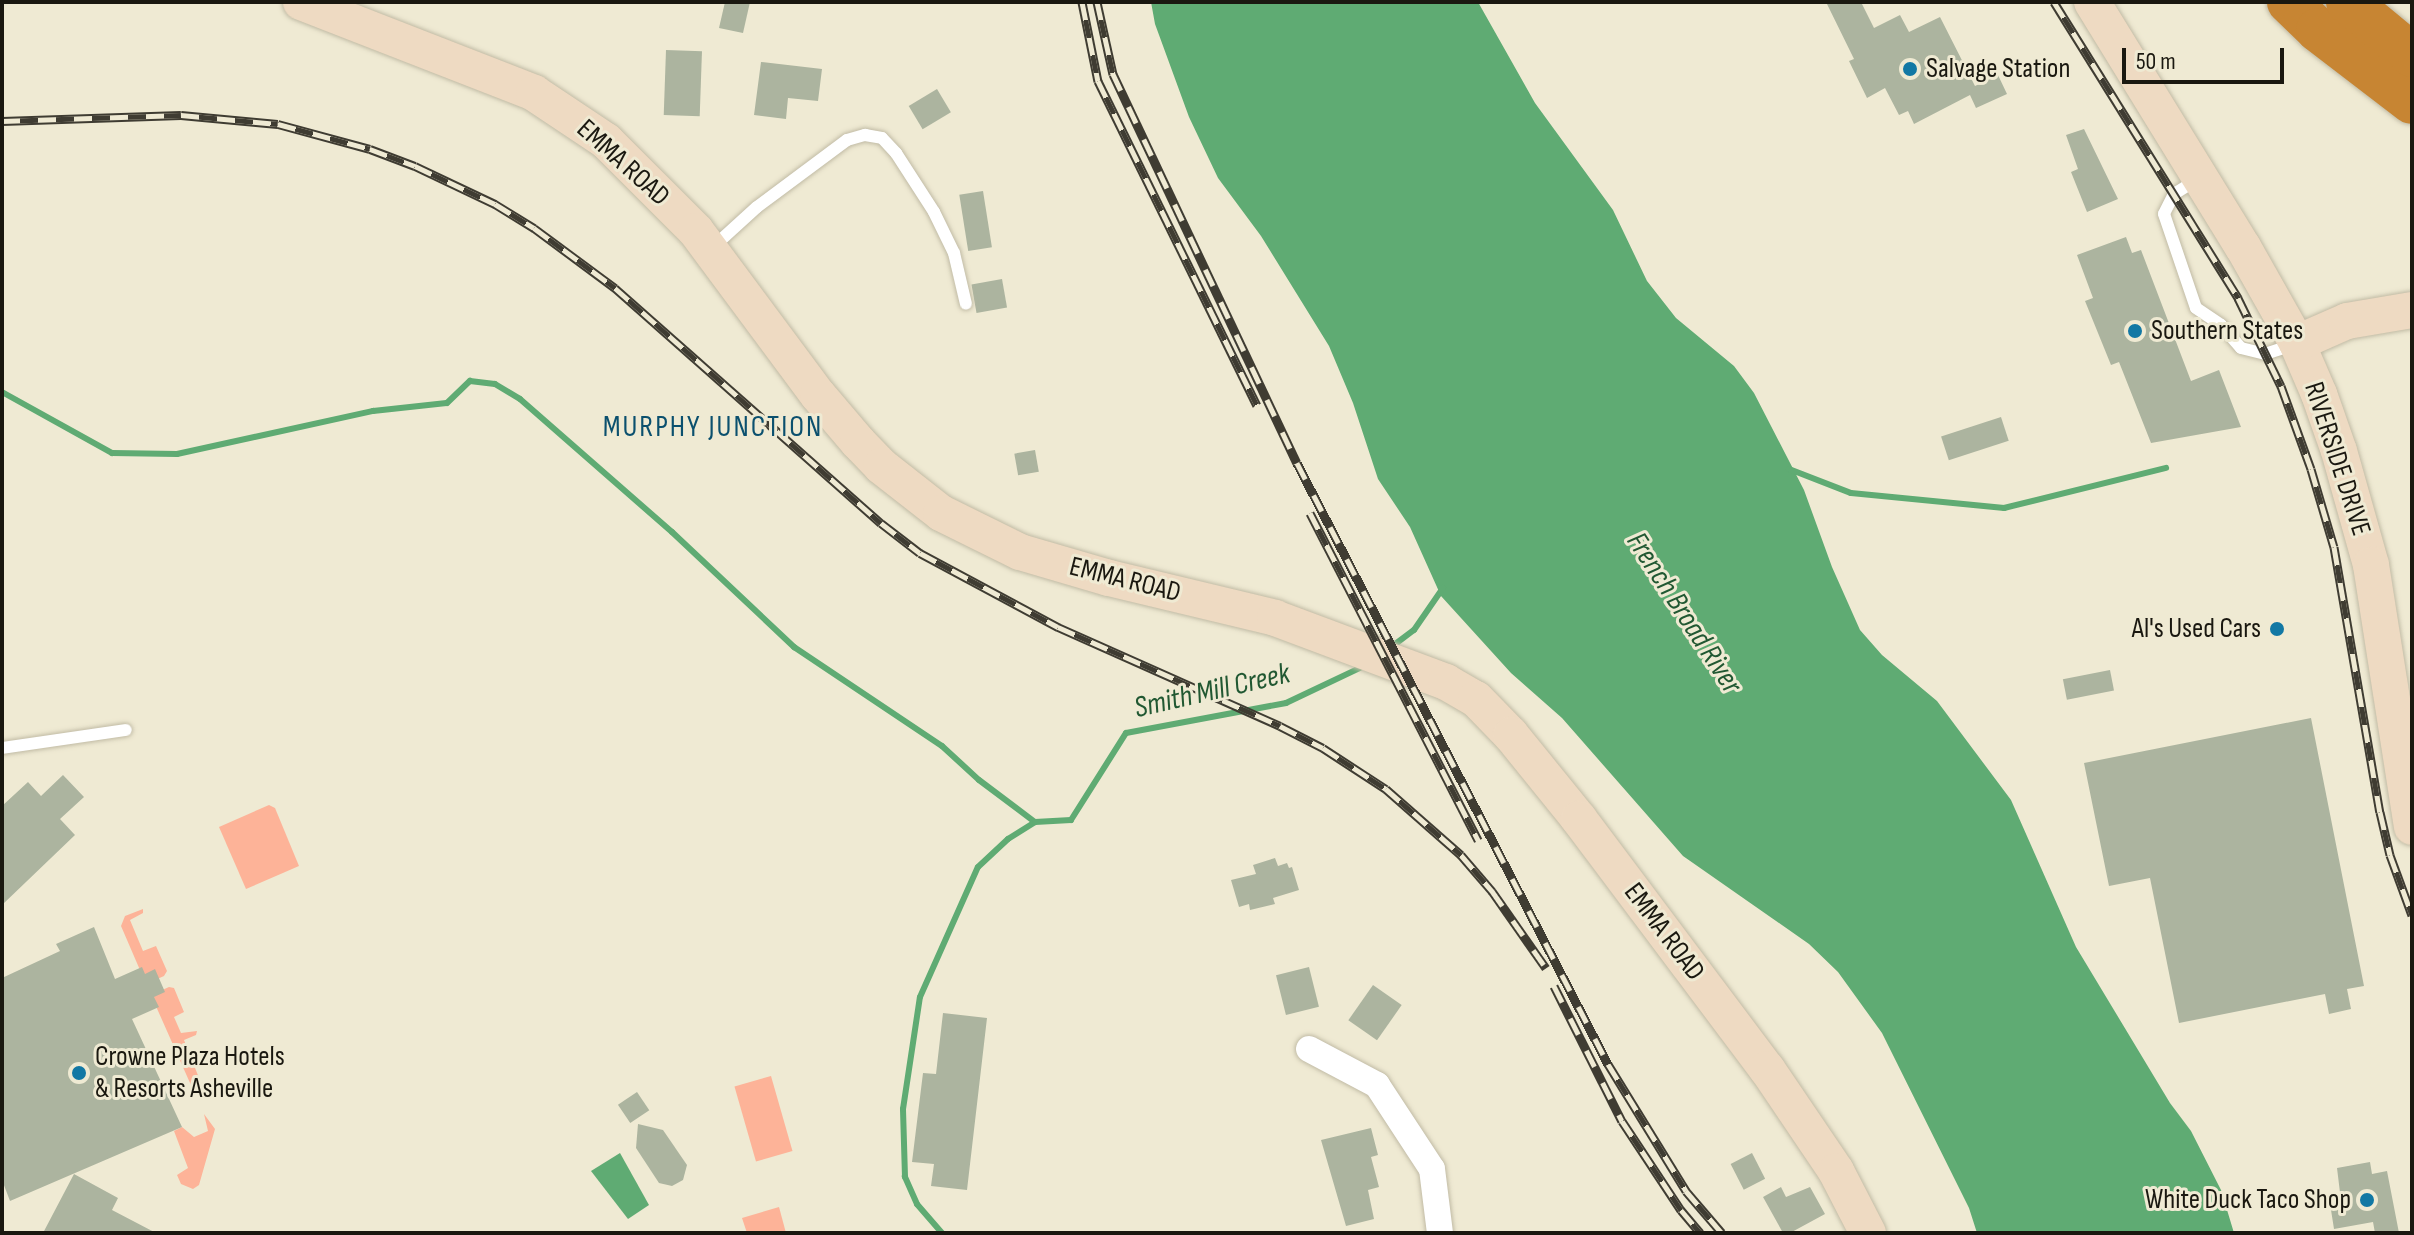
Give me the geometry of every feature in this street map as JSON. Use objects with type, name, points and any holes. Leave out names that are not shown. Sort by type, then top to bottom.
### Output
[{"type":"highway","points":[[2289,2],[2318,30],[2412,102]]},
{"type":"highway","points":[[2348,2],[2412,55]]},
{"type":"street","name":"EMMA ROAD","points":[[301,2],[546,100],[606,141],[644,175],[710,249],[818,395],[858,442],[881,466],[941,513],[1020,552],[1109,578],[1275,618],[1446,682],[1476,699],[1511,735],[1579,819],[1767,1069],[1836,1171],[1868,1233]]},
{"type":"street","name":"RIVERSIDE DRIVE","points":[[2092,2],[2201,177],[2297,343],[2339,451],[2371,565],[2412,827]]},
{"type":"street","points":[[2297,343],[2347,321],[2412,310]]},
{"type":"street","points":[[1309,1049],[1377,1085],[1432,1169],[1440,1233]]},
{"type":"lane","points":[[710,249],[757,207],[847,140],[865,135],[882,138],[896,153],[941,225],[954,253],[966,304]]},
{"type":"lane","points":[[2201,177],[2174,194],[2164,214],[2196,308],[2221,325],[2241,348],[2265,354],[2297,343]]},
{"type":"lane","points":[[2,748],[126,730]]},
{"type":"shaded area","points":[[269,805],[275,808],[299,866],[246,889],[219,827]]},
{"type":"shaded area","points":[[143,909],[143,913],[130,920],[143,951],[156,946],[167,971],[164,976],[146,984],[121,926],[125,916]]},
{"type":"shaded area","points":[[169,987],[174,988],[184,1012],[174,1017],[181,1033],[197,1031],[196,1035],[184,1040],[201,1083],[218,1079],[220,1092],[217,1096],[194,1092],[151,995]]},
{"type":"shaded area","points":[[771,1076],[792,1151],[756,1161],[734,1086]]},
{"type":"shaded area","points":[[204,1114],[215,1129],[199,1185],[193,1189],[181,1184],[177,1175],[188,1168],[174,1131],[182,1127],[194,1137],[208,1131]]},
{"type":"shaded area","points":[[779,1207],[786,1233],[747,1233],[742,1218]]},
{"type":"water","name":"French Broad River","points":[[1151,2],[1478,2],[1535,103],[1613,210],[1647,281],[1676,318],[1734,366],[1754,393],[1804,490],[1832,567],[1860,630],[1882,655],[1937,701],[2011,800],[2076,947],[2170,1103],[2191,1131],[2221,1190],[2234,1233],[1977,1233],[1969,1208],[1882,1033],[1838,972],[1809,944],[1683,856],[1562,718],[1511,673],[1441,596],[1410,527],[1378,479],[1353,403],[1329,346],[1261,236],[1218,178],[1189,117],[1155,24]]},
{"type":"water","points":[[620,1153],[649,1205],[628,1219],[591,1171]]},
{"type":"building","points":[[725,2],[750,2],[743,33],[719,28]]},
{"type":"building","name":"Salvage Station","points":[[1826,2],[1861,2],[1874,28],[1900,15],[1909,32],[1940,17],[1975,86],[1998,75],[2007,94],[1976,108],[1970,95],[1914,124],[1908,111],[1899,115],[1885,88],[1867,98],[1849,61],[1854,59]]},
{"type":"building","points":[[666,50],[702,51],[700,116],[664,115]]},
{"type":"building","points":[[761,62],[822,69],[818,101],[788,98],[786,119],[754,115]]},
{"type":"building","points":[[937,89],[951,112],[923,129],[909,106]]},
{"type":"building","points":[[2084,129],[2118,199],[2087,212],[2071,172],[2078,169],[2066,135]]},
{"type":"building","points":[[983,191],[992,247],[968,251],[959,195]]},
{"type":"building","name":"Southern States","points":[[2126,237],[2132,253],[2141,250],[2191,381],[2219,370],[2241,427],[2151,443],[2119,362],[2111,365],[2085,301],[2093,298],[2077,255]]},
{"type":"building","points":[[1002,279],[1007,308],[977,313],[971,284]]},
{"type":"building","points":[[2001,417],[2009,441],[1949,460],[1941,436]]},
{"type":"building","points":[[1035,450],[1039,472],[1018,475],[1014,454]]},
{"type":"building","points":[[2110,670],[2114,691],[2067,700],[2063,679]]},
{"type":"building","points":[[2311,718],[2364,986],[2347,989],[2351,1009],[2329,1014],[2325,994],[2179,1023],[2150,878],[2109,886],[2084,763]]},
{"type":"building","points":[[63,775],[84,797],[60,819],[75,835],[2,905],[2,806],[28,782],[41,796]]},
{"type":"building","points":[[1275,858],[1278,866],[1287,863],[1289,868],[1292,867],[1299,890],[1273,898],[1275,904],[1250,910],[1249,904],[1239,907],[1231,880],[1256,874],[1253,865]]},
{"type":"building","name":"Crowne Plaza Hotels & Resorts Asheville","points":[[94,927],[115,979],[142,967],[145,974],[155,969],[165,992],[154,997],[159,1007],[132,1019],[182,1127],[10,1201],[2,1180],[2,978],[60,951],[56,944]]},
{"type":"building","points":[[1309,967],[1319,1007],[1286,1015],[1276,975]]},
{"type":"building","points":[[1373,985],[1402,1005],[1377,1040],[1348,1020]]},
{"type":"building","points":[[943,1013],[987,1018],[967,1190],[931,1186],[934,1164],[912,1162],[923,1073],[936,1074]]},
{"type":"building","points":[[637,1092],[649,1110],[630,1123],[618,1105]]},
{"type":"building","points":[[638,1124],[663,1130],[687,1165],[683,1180],[672,1186],[659,1183],[636,1148]]},
{"type":"building","points":[[1371,1128],[1378,1155],[1371,1157],[1379,1187],[1368,1190],[1374,1219],[1346,1226],[1321,1140]]},
{"type":"building","points":[[1752,1153],[1765,1179],[1744,1190],[1731,1164]]},
{"type":"building","name":"White Duck Taco Shop","points":[[2370,1162],[2372,1174],[2387,1171],[2399,1233],[2375,1233],[2373,1222],[2334,1229],[2331,1210],[2342,1209],[2337,1168]]},
{"type":"building","points":[[74,1174],[118,1198],[112,1210],[156,1233],[43,1233]]},
{"type":"building","points":[[1781,1187],[1786,1197],[1810,1187],[1825,1214],[1790,1233],[1783,1233],[1763,1197]]},
{"type":"waterway","points":[[2,392],[112,453],[177,454],[373,411],[447,403],[470,381],[495,384],[520,399],[672,532],[794,647],[942,746],[979,780],[1035,822]]},
{"type":"waterway","points":[[1789,469],[1851,493],[2004,508],[2166,468]]},
{"type":"waterway","name":"Smith Mill Creek","points":[[1390,648],[1414,630],[1443,588]]},
{"type":"waterway","name":"Smith Mill Creek","points":[[942,1233],[917,1204],[905,1177],[903,1109],[920,997],[978,867],[1008,839],[1035,822],[1071,820],[1126,733],[1286,703],[1364,666]]},
{"type":"railway","points":[[1082,2],[1098,81],[1257,405]]},
{"type":"railway","points":[[1097,2],[1113,74],[1297,463],[1608,1064],[1686,1191],[1722,1233]]},
{"type":"railway","points":[[2054,2],[2238,298],[2281,386],[2311,469],[2334,547],[2380,812],[2390,855],[2412,915]]},
{"type":"railway","points":[[2,121],[181,115],[278,124],[370,149],[415,166],[495,204],[534,228],[615,288],[881,523],[920,553],[1058,627],[1280,726],[1323,748],[1386,789],[1461,855],[1492,891],[1546,968]]},
{"type":"railway","points":[[1310,513],[1478,840]]},
{"type":"railway","points":[[1554,986],[1622,1121],[1681,1210],[1700,1233]]},
{"type":"place","name":"Salvage Station","points":[[1910,69]]},
{"type":"place","name":"Southern States","points":[[2135,331]]},
{"type":"place","name":"Al's Used Cars","points":[[2277,629]]},
{"type":"place","name":"Crowne Plaza Hotels & Resorts Asheville","points":[[79,1073]]},
{"type":"place","name":"White Duck Taco Shop","points":[[2367,1200]]},
{"type":"district","name":"MURPHY JUNCTION","points":[[713,427]]}]
